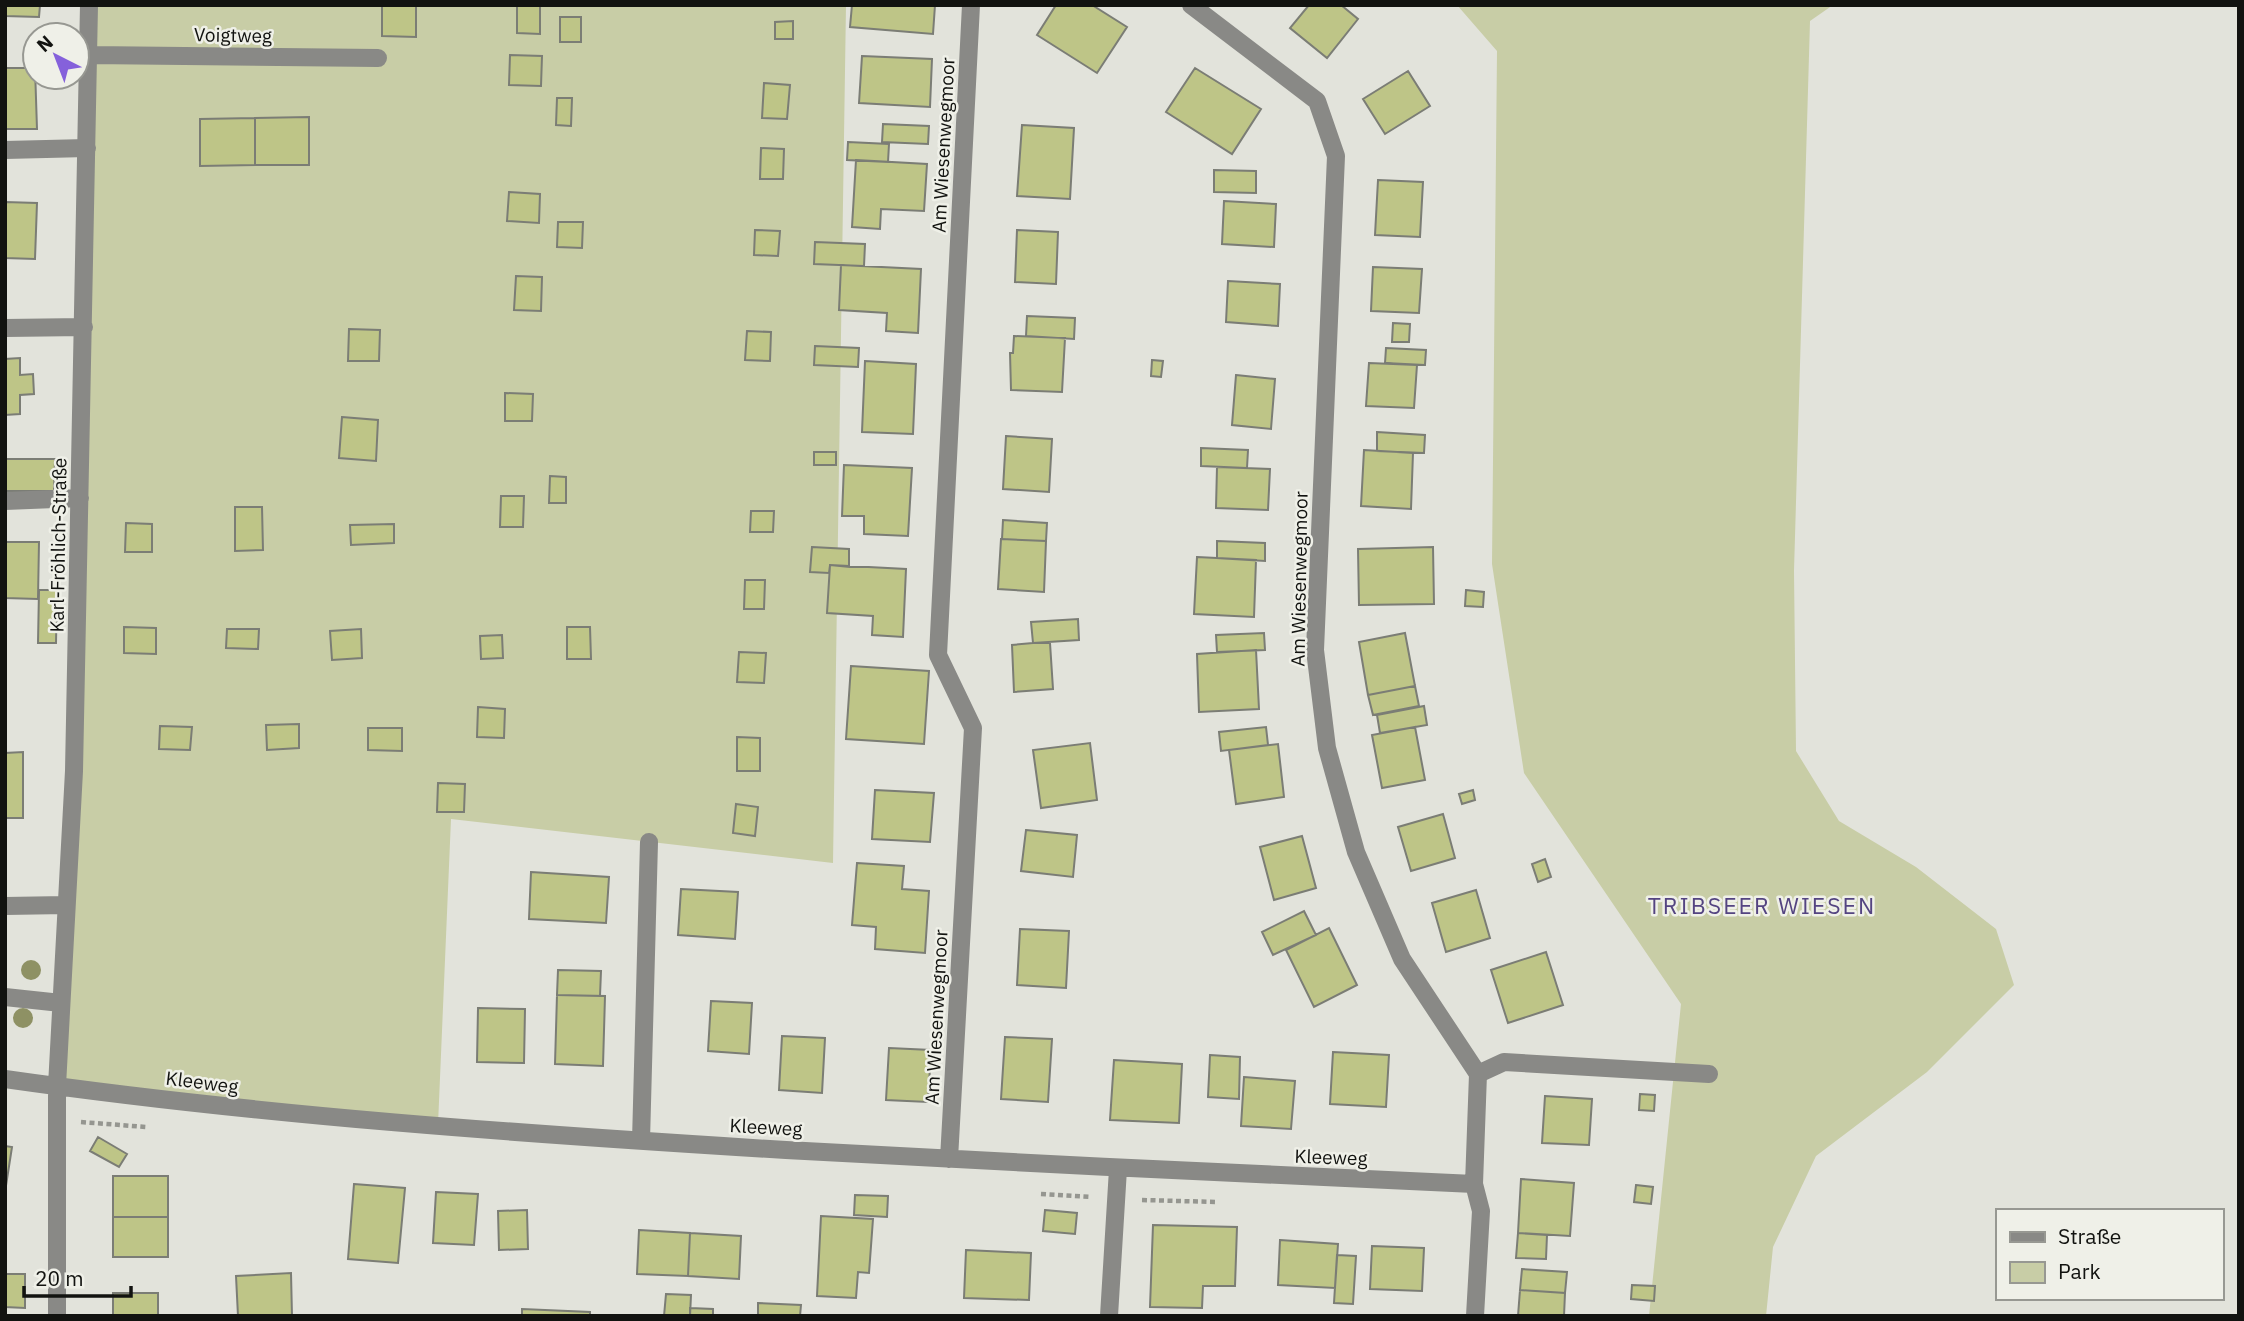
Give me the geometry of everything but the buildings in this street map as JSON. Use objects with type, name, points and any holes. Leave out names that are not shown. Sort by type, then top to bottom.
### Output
[{"type":"street","name":"Am Wiesenwegmoor","points":[[949,1159],[973,728],[938,655],[971,5]]},
{"type":"street","name":"Am Wiesenwegmoor","points":[[1191,5],[1317,101],[1336,156],[1315,650],[1327,748],[1356,852],[1402,959],[1478,1074]]},
{"type":"street","name":"Voigtweg","points":[[91,54],[378,58]]},
{"type":"street","name":"Karl-Fröhlich-Straße","points":[[57,1316],[57,1086],[74,771],[88,91]]},
{"type":"street","points":[[5,150],[87,148]]},
{"type":"street","points":[[5,328],[84,327]]},
{"type":"street","points":[[5,501],[79,498]]},
{"type":"street","points":[[641,1141],[649,842]]},
{"type":"street","points":[[5,906],[66,905]]},
{"type":"street","points":[[5,997],[61,1003]]},
{"type":"street","points":[[1475,1316],[1480,1210],[1474,1184],[1478,1074],[1504,1062],[1709,1074]]},
{"type":"street","name":"Kleeweg","points":[[5,1079],[318,1117],[641,1141],[1118,1169],[1474,1184]]},
{"type":"street","points":[[1109,1316],[1118,1169]]},
{"type":"green space","points":[[89,5],[846,5],[833,863],[451,819],[438,1125],[57,1086],[86,91],[91,91],[91,21],[89,21]]},
{"type":"green space","points":[[1457,5],[1833,5],[1810,21],[1794,571],[1796,751],[1839,821],[1916,867],[1996,929],[2014,985],[1927,1072],[1816,1156],[1773,1247],[1766,1316],[1649,1316],[1681,1004],[1524,773],[1492,564],[1497,51]]},
{"type":"district","name":"TRIBSEER WIESEN","points":[[1762,905]]}]
